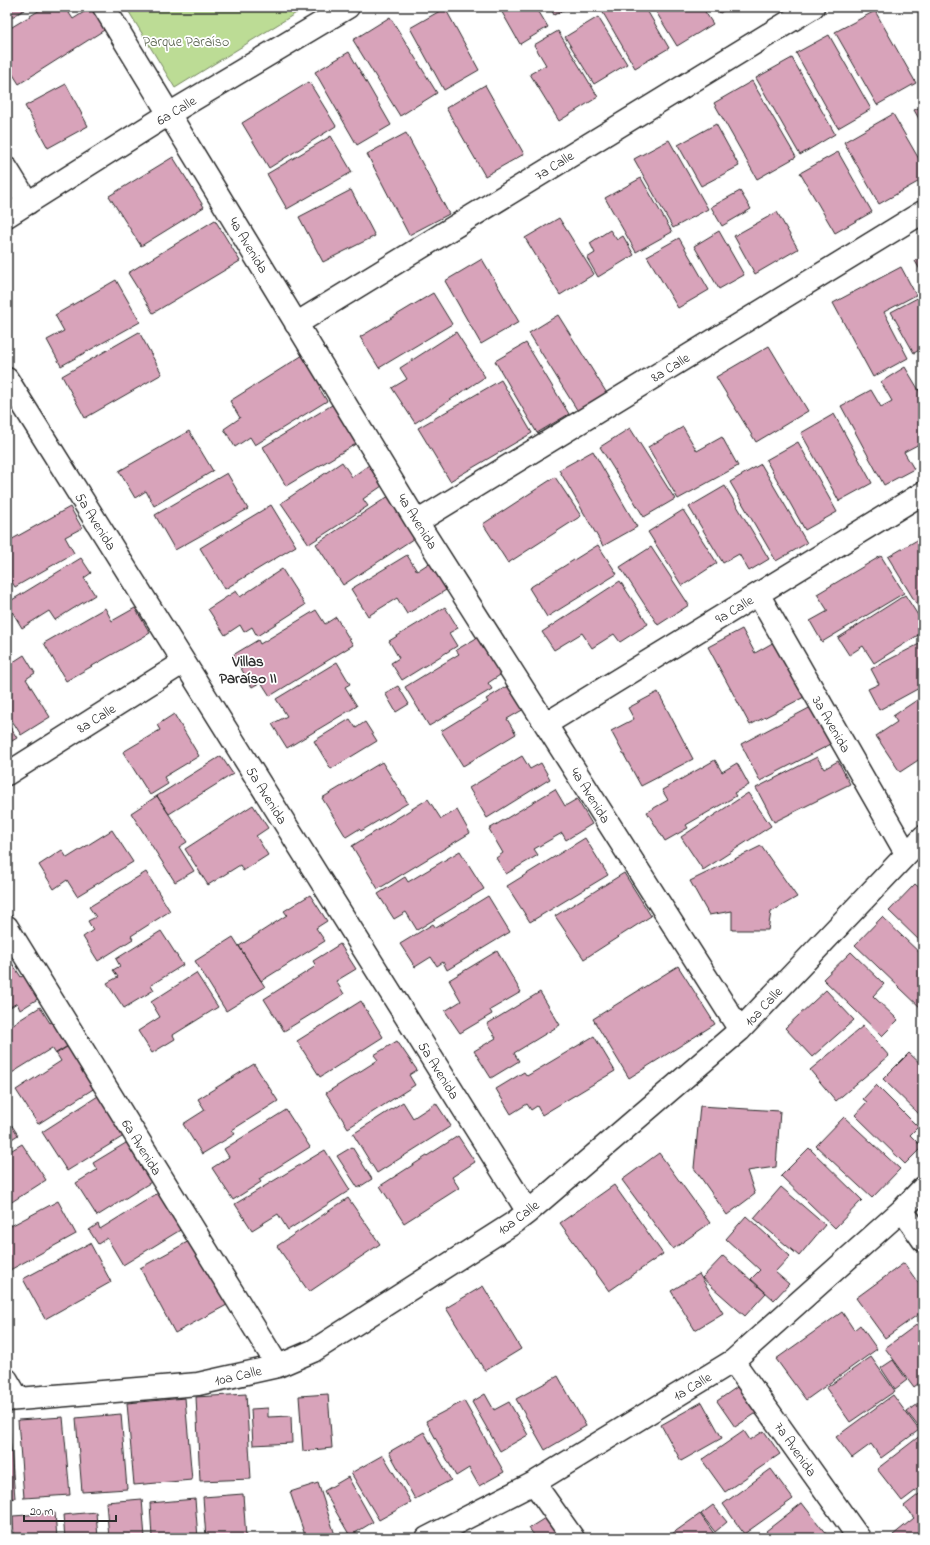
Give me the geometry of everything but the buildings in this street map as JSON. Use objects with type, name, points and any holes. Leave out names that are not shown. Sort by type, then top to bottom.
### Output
[{"type":"street","name":"4a Avenida","points":[[104,7],[418,522],[740,1030]]},
{"type":"street","name":"6a Calle","points":[[7,216],[169,114],[348,7]]},
{"type":"street","name":"7a Calle","points":[[296,324],[813,7]]},
{"type":"street","points":[[7,169],[28,203]]},
{"type":"street","name":"8a Calle","points":[[418,522],[923,212]]},
{"type":"street","name":"5a Avenida","points":[[7,379],[528,1212]]},
{"type":"street","name":"9a Calle","points":[[546,724],[923,493]]},
{"type":"street","name":"3a Avenida","points":[[758,594],[906,853]]},
{"type":"street","name":"8a Calle","points":[[7,774],[184,662]]},
{"type":"street","name":"10a Calle","points":[[13,1399],[198,1384],[278,1366],[313,1351],[515,1222],[528,1212],[740,1030],[906,853],[923,837]]},
{"type":"street","name":"6a Avenida","points":[[7,927],[278,1366]]},
{"type":"street","name":"1a Calle","points":[[427,1538],[534,1483],[733,1361],[902,1210],[923,1188]]},
{"type":"street","points":[[902,1210],[923,1240]]},
{"type":"street","name":"7a Avenida","points":[[733,1361],[859,1538]]},
{"type":"street","points":[[7,1380],[13,1399]]},
{"type":"street","points":[[534,1483],[573,1538]]},
{"type":"green space","name":"Parque Paraíso","points":[[126,7],[306,7],[175,88]]},
{"type":"district","name":"Villas Paraíso II","points":[[248,670]]}]
